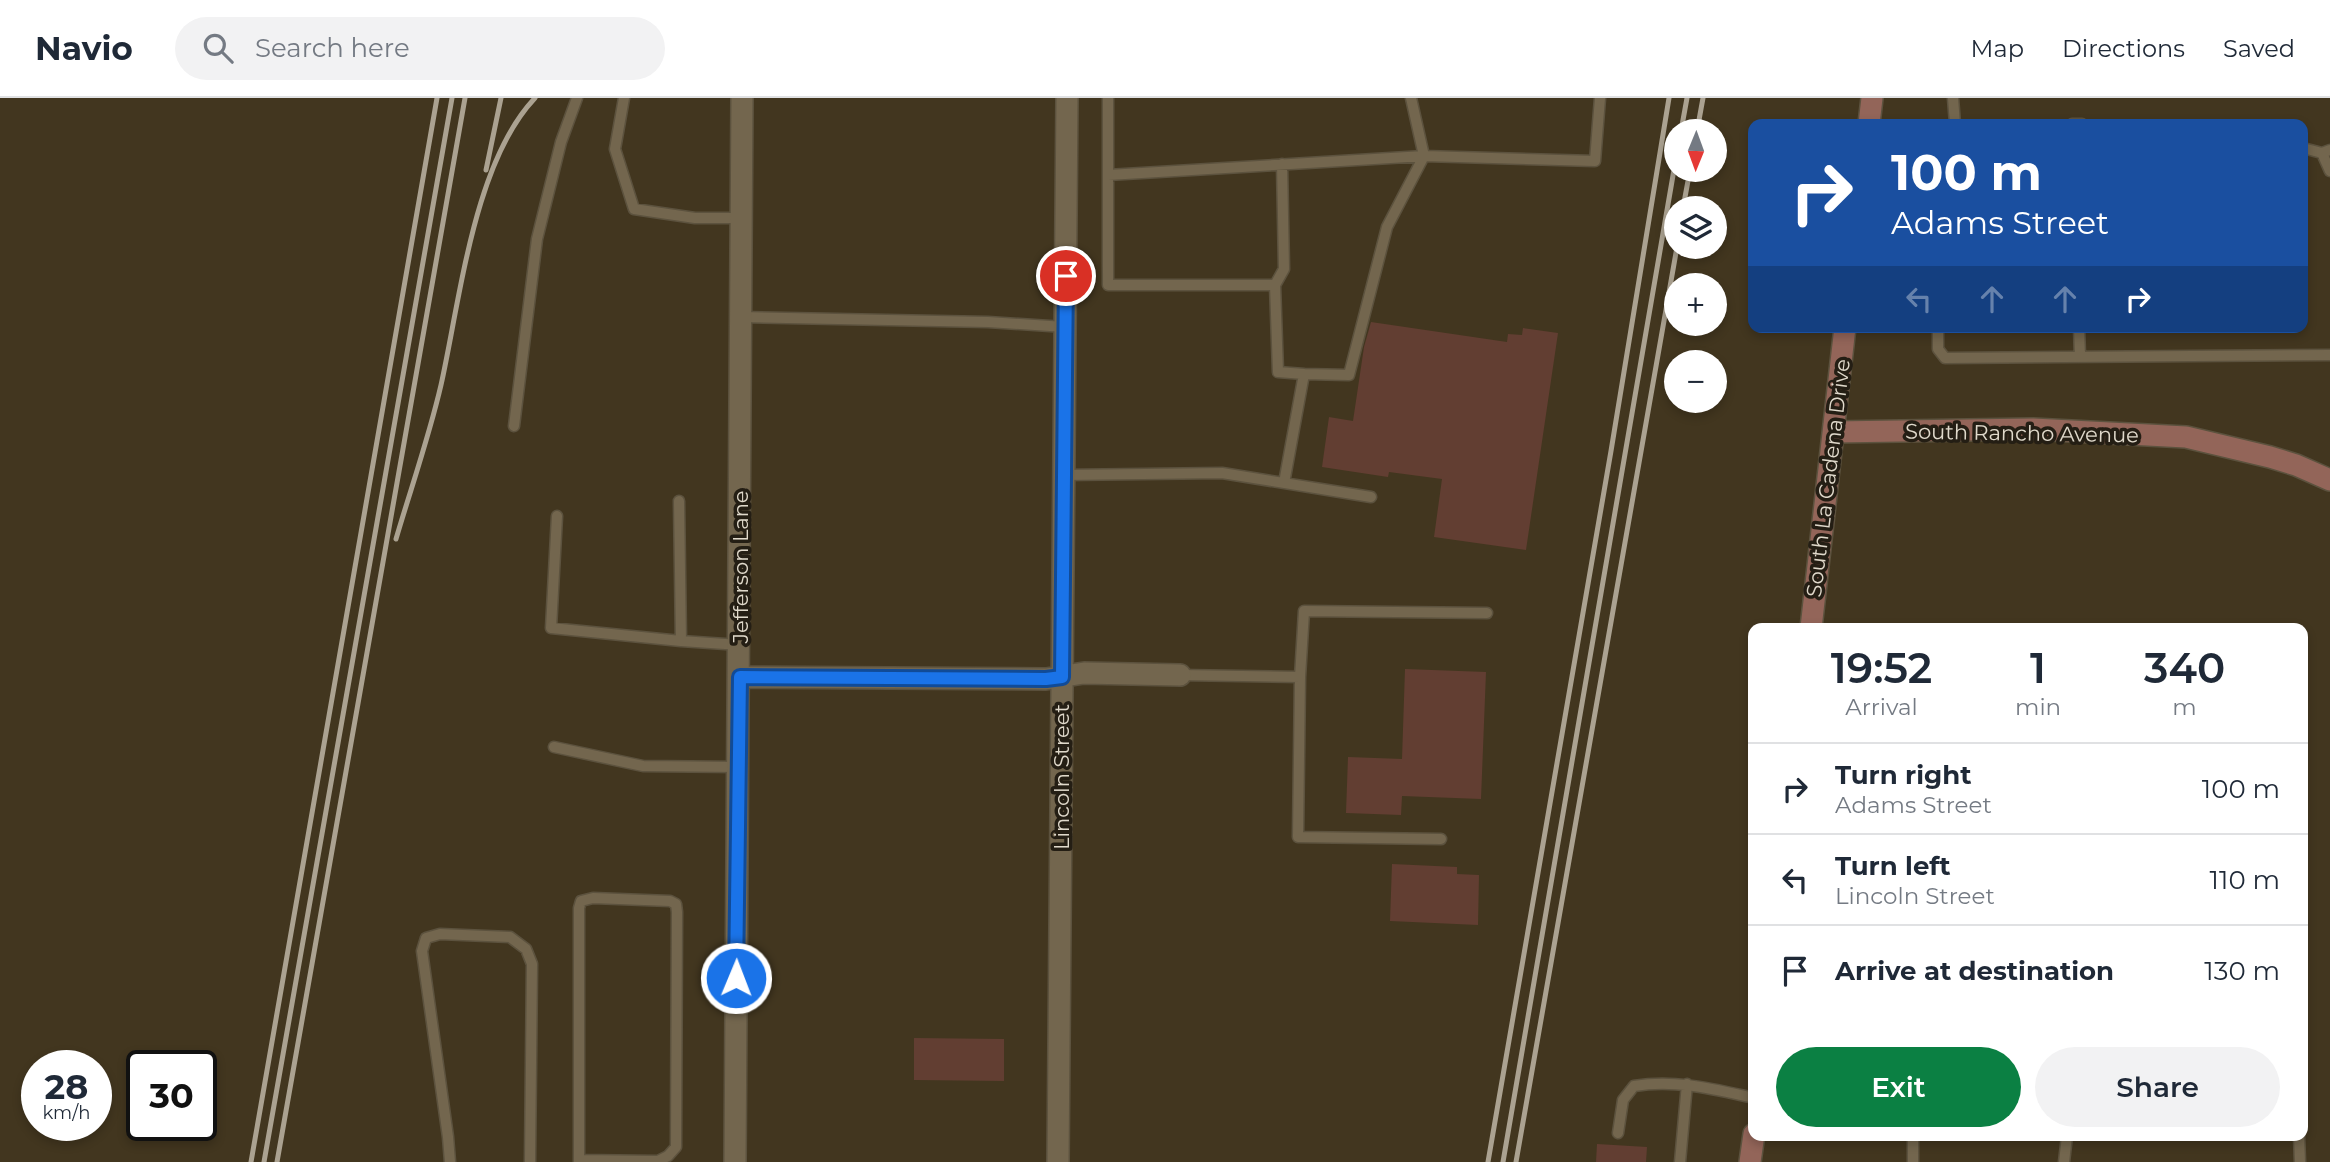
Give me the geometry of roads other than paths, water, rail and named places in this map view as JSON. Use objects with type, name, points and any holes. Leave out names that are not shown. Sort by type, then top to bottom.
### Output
[{"type":"main road","points":[[1870,119],[1872,98]]},
{"type":"main road","name":"South La Cadena Drive","points":[[1812,623],[1845,333]]},
{"type":"main road","name":"South Rancho Avenue","points":[[1834,432],[2033,429],[2186,437],[2296,465],[2330,480]]},
{"type":"main road","points":[[1750,1162],[1753,1141]]},
{"type":"street","name":"Jefferson Lane","points":[[735,1162],[742,98]]},
{"type":"street","name":"Lincoln Street","points":[[1058,1162],[1067,98]]},
{"type":"street","points":[[740,677],[1046,679],[1084,673],[1180,675]]},
{"type":"lane","points":[[514,426],[537,239],[561,142],[577,98]]},
{"type":"lane","points":[[624,98],[615,149],[634,209],[695,218],[742,218]]},
{"type":"lane","points":[[1108,98],[1108,285],[1275,285]]},
{"type":"lane","points":[[1282,164],[1284,270],[1275,285],[1278,372],[1349,375],[1387,227],[1424,156],[1410,98]]},
{"type":"lane","points":[[1108,175],[1424,156],[1595,160],[1600,98]]},
{"type":"lane","points":[[1953,98],[1955,119]]},
{"type":"lane","points":[[2308,149],[2326,151],[2330,171]]},
{"type":"lane","points":[[741,317],[988,322],[1065,327]]},
{"type":"lane","points":[[1938,333],[1938,349],[1945,358],[2330,355]]},
{"type":"lane","points":[[2079,333],[2080,357]]},
{"type":"lane","points":[[1284,483],[1304,373]]},
{"type":"lane","points":[[1063,475],[1222,473],[1371,497]]},
{"type":"lane","points":[[679,501],[681,641]]},
{"type":"lane","points":[[557,516],[551,628],[740,645]]},
{"type":"lane","points":[[1441,839],[1298,836],[1300,677],[1304,611],[1487,613]]},
{"type":"lane","points":[[1180,675],[1300,677]]},
{"type":"lane","points":[[554,747],[643,766],[738,767]]},
{"type":"lane","points":[[593,898],[670,901],[676,904],[677,912],[676,1147],[668,1156],[658,1161],[579,1161],[581,901],[593,898]]},
{"type":"lane","points":[[450,1162],[422,951],[426,938],[440,934],[510,937],[526,949],[532,964],[530,1162]]},
{"type":"lane","points":[[1618,1133],[1623,1100],[1634,1086],[1658,1082],[1687,1084],[1748,1097]]},
{"type":"lane","points":[[1680,1162],[1687,1084]]},
{"type":"lane","points":[[1913,1141],[1913,1162]]},
{"type":"lane","points":[[2064,1162],[2066,1141]]},
{"type":"lane","points":[[2299,1141],[2300,1162]]},
{"type":"railway","points":[[251,1162],[437,98]]},
{"type":"railway","points":[[264,1162],[452,98]]},
{"type":"railway","points":[[277,1162],[465,98]]},
{"type":"railway","points":[[486,170],[501,98]]},
{"type":"railway","points":[[396,539],[436,404],[463,274],[483,195],[497,158],[514,125],[535,98]]},
{"type":"railway","points":[[1488,1162],[1669,98]]},
{"type":"railway","points":[[1683,119],[1687,98]]},
{"type":"railway","points":[[1699,119],[1703,98]]},
{"type":"railway","points":[[1503,1162],[1672,182]]},
{"type":"railway","points":[[1685,196],[1688,182]]},
{"type":"railway","points":[[1516,1162],[1675,259]]}]
